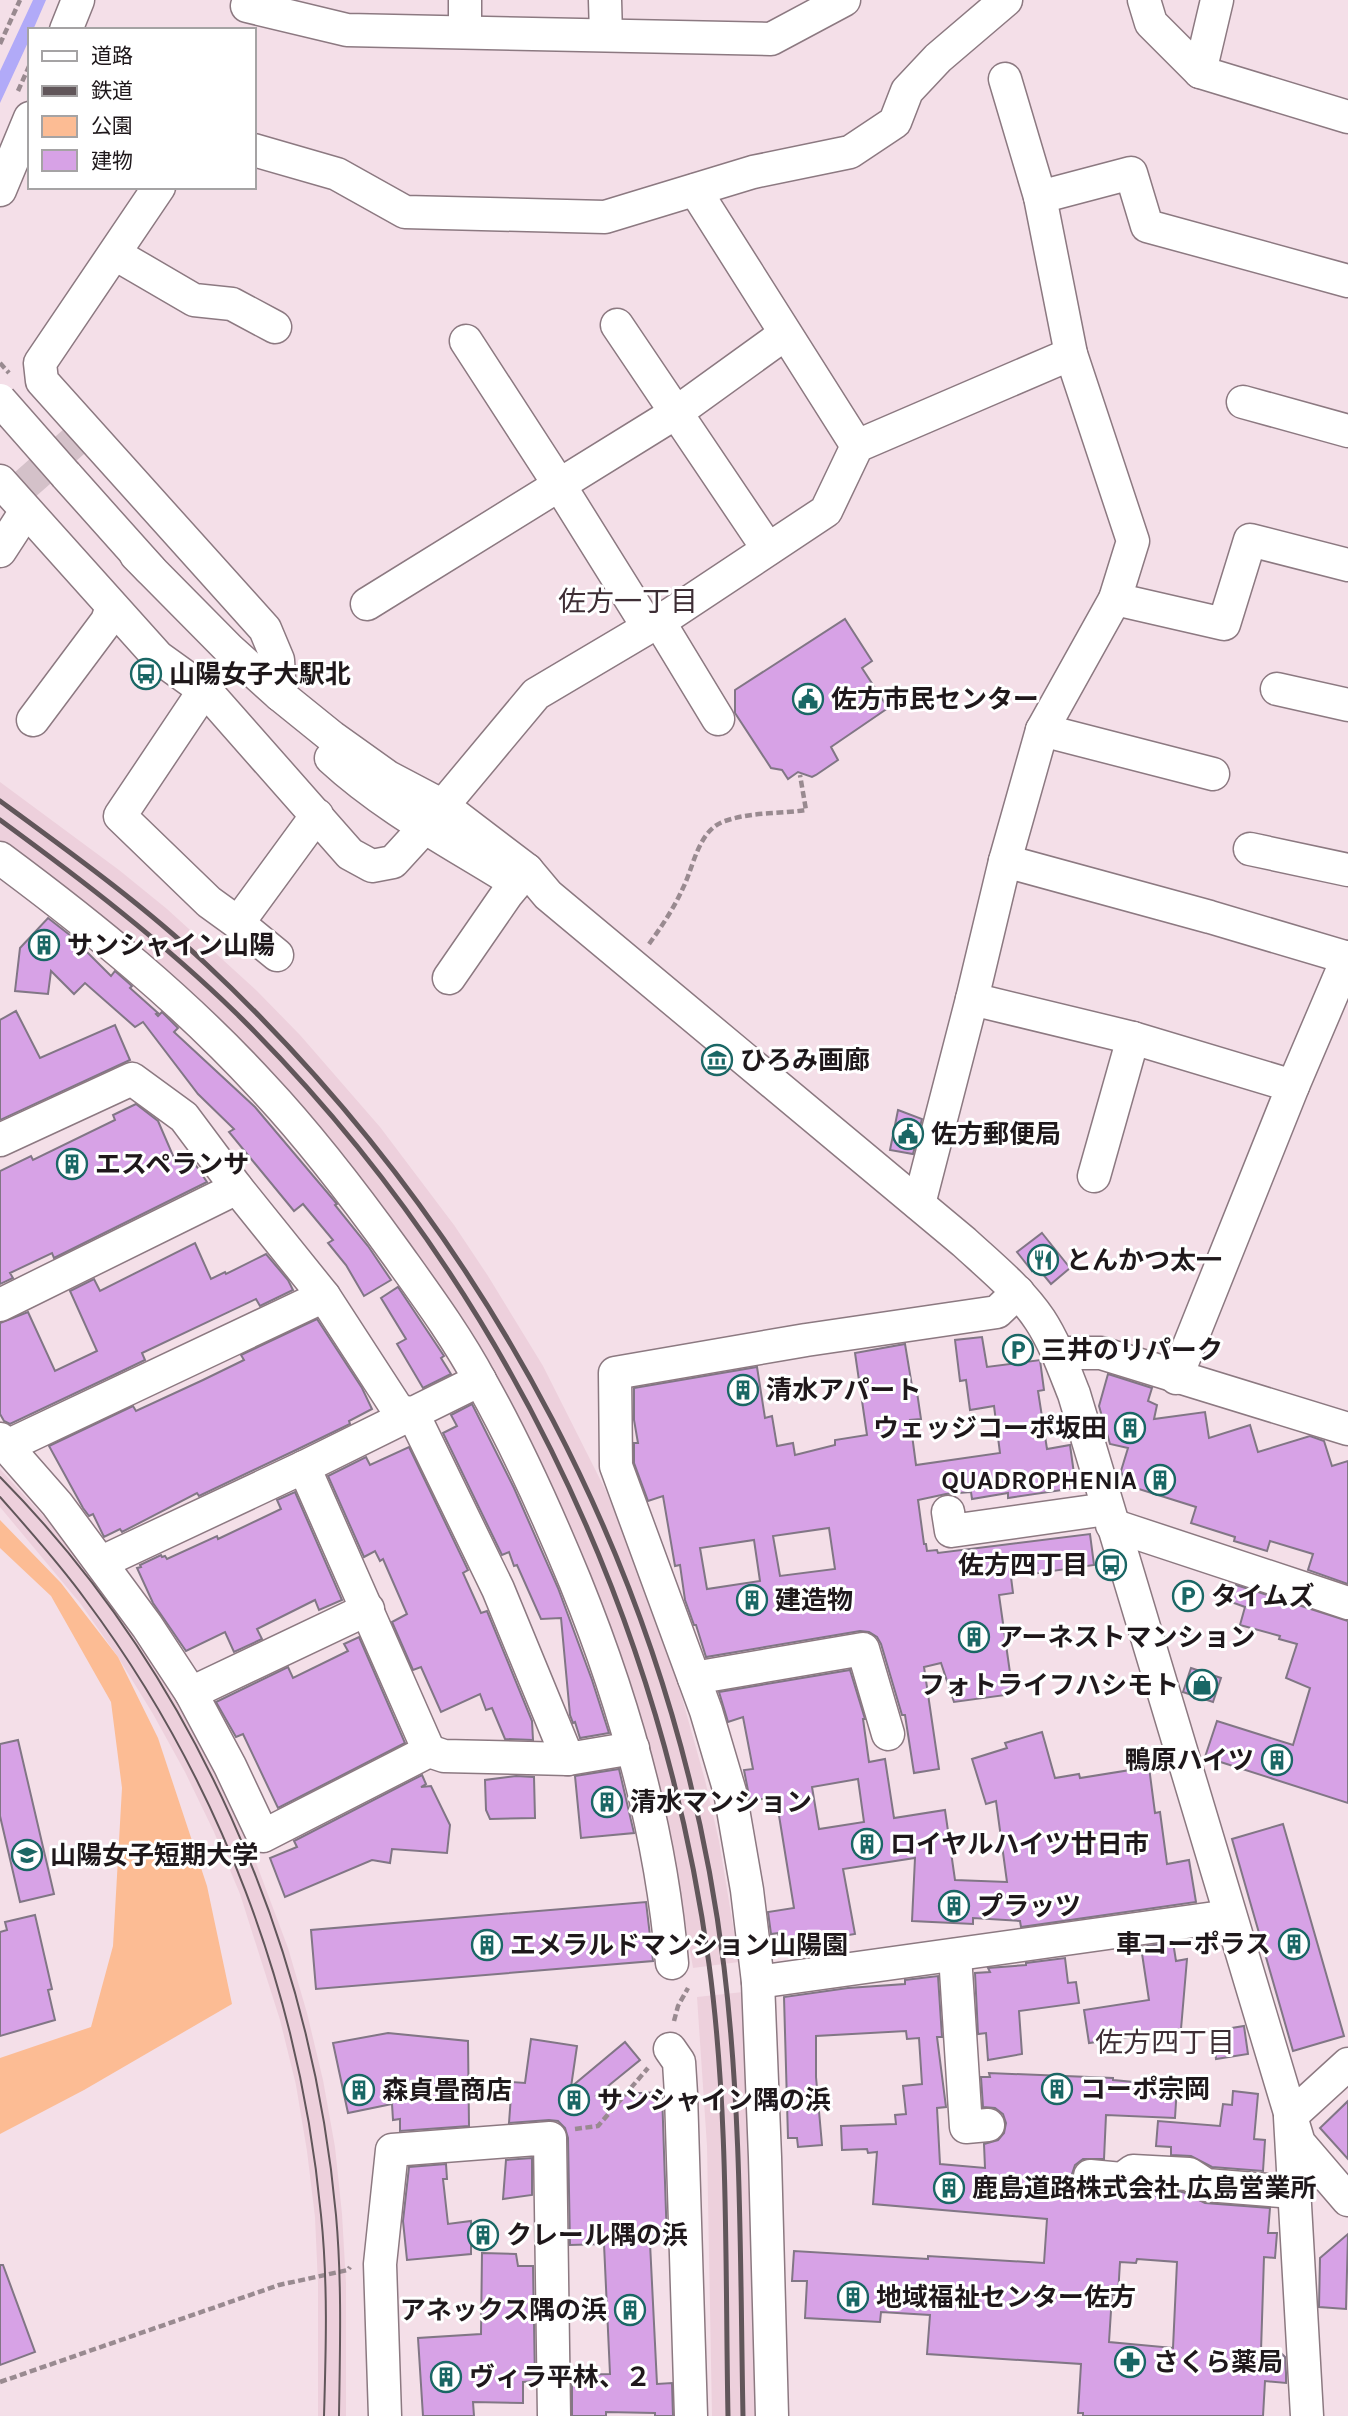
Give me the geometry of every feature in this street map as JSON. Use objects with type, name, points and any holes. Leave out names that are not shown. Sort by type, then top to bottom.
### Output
[{"type":"street","points":[[67,28],[78,0]]},
{"type":"street","points":[[465,0],[465,32]]},
{"type":"street","points":[[605,0],[606,35]]},
{"type":"street","points":[[244,12],[347,30],[771,39],[844,0]]},
{"type":"street","points":[[256,151],[337,174],[405,212],[605,217],[753,172],[850,152],[895,122],[907,91],[938,58],[1006,0]]},
{"type":"street","points":[[1144,0],[1151,23],[1200,72],[1348,117]]},
{"type":"street","points":[[1200,72],[1217,0]]},
{"type":"street","points":[[919,1204],[1005,861],[1042,730],[1115,599],[1133,541],[1071,354],[1040,197],[1005,79]]},
{"type":"street","points":[[0,190],[23,106]]},
{"type":"street","points":[[1040,197],[1131,173],[1147,226],[1348,281]]},
{"type":"street","points":[[158,189],[40,363],[42,381],[82,434],[265,629],[278,660],[280,695]]},
{"type":"street","points":[[695,190],[857,446]]},
{"type":"street","points":[[115,254],[194,300],[232,304],[275,327]]},
{"type":"street","points":[[617,325],[768,549]]},
{"type":"street","points":[[367,604],[677,412],[785,334]]},
{"type":"street","points":[[466,341],[560,486],[718,719]]},
{"type":"street","points":[[15,494],[158,657],[208,693],[350,854],[372,866],[393,862],[536,694],[653,623],[827,511],[857,446],[1071,354]]},
{"type":"street","points":[[0,400],[136,555],[278,708],[368,791],[434,816]]},
{"type":"street","points":[[1243,402],[1348,430]]},
{"type":"street","points":[[0,551],[15,494]]},
{"type":"street","points":[[1115,599],[1224,624],[1250,540],[1348,565]]},
{"type":"street","points":[[136,555],[230,650],[280,695],[434,816],[548,895],[919,1204],[1018,1292],[1040,1320],[1058,1353],[1074,1394],[1299,2143],[1348,2200]]},
{"type":"street","points":[[33,720],[107,621],[112,607]]},
{"type":"street","points":[[1277,689],[1348,705]]},
{"type":"street","points":[[208,693],[199,698],[120,817],[209,902],[277,955]]},
{"type":"street","points":[[1042,730],[1213,774]]},
{"type":"street","points":[[238,923],[317,815]]},
{"type":"street","points":[[1250,849],[1348,870]]},
{"type":"street","points":[[0,858],[45,891],[144,973],[205,1028],[264,1087],[357,1199],[424,1292],[480,1380],[552,1526],[601,1644],[633,1748],[659,1853],[681,1974]]},
{"type":"street","points":[[1005,861],[1348,958],[1293,1086],[1176,1378]]},
{"type":"street","points":[[449,978],[522,876]]},
{"type":"street","points":[[972,999],[1133,1038],[1293,1086]]},
{"type":"street","points":[[1094,1176],[1133,1038]]},
{"type":"street","points":[[0,1140],[132,1079],[184,1116],[237,1188],[324,1296],[398,1410],[413,1415],[498,1589],[568,1759]]},
{"type":"street","points":[[0,1305],[237,1188]]},
{"type":"street","points":[[772,2416],[758,1982],[747,1890],[730,1792],[694,1678],[617,1466],[615,1373],[806,1340],[997,1312],[1018,1292]]},
{"type":"street","points":[[324,1296],[4,1443],[57,1504],[102,1562],[191,1693],[264,1836],[429,1751],[444,1756],[568,1759],[633,1748]]},
{"type":"street","points":[[1058,1353],[1101,1353],[1348,1429]]},
{"type":"street","points":[[102,1562],[413,1415],[480,1380]]},
{"type":"street","points":[[304,1467],[429,1751]]},
{"type":"street","points":[[948,1512],[951,1531],[1110,1517],[1348,1603]]},
{"type":"street","points":[[191,1693],[368,1609]]},
{"type":"street","points":[[694,1678],[863,1649],[888,1734]]},
{"type":"street","points":[[758,1982],[1229,1916]]},
{"type":"street","points":[[956,1955],[966,2127],[988,2125]]},
{"type":"street","points":[[670,2049],[679,2062],[681,2083],[691,2416]]},
{"type":"street","points":[[1290,2117],[1348,2064]]},
{"type":"street","points":[[1290,2117],[1307,2416]]},
{"type":"street","points":[[385,2416],[380,2264],[392,2150],[550,2138],[554,2416]]},
{"type":"street","points":[[1090,2176],[1122,2179],[1133,2171],[1189,2174],[1206,2185],[1294,2192]]},
{"type":"path","points":[[0,44],[20,0]]},
{"type":"path","points":[[23,106],[28,76]]},
{"type":"path","points":[[644,951],[666,920],[684,887],[701,842],[712,829],[721,821],[735,818],[806,810],[800,775]]},
{"type":"path","points":[[550,2138],[554,2131],[598,2126],[658,2056],[670,2049],[672,2028],[684,1992],[681,1974]]},
{"type":"path","points":[[0,2382],[279,2285],[318,2275]]},
{"type":"shaded area","points":[[33,0],[46,0],[34,28],[28,28],[28,42],[0,103],[0,71]]},
{"type":"shaded area","points":[[0,782],[167,909],[257,991],[300,1035],[380,1127],[454,1225],[488,1276],[543,1366],[606,1491],[630,1547],[672,1662],[705,1780],[719,1841],[739,1962],[693,1968],[660,1792],[628,1677],[608,1621],[563,1510],[538,1457],[449,1301],[345,1156],[266,1067],[181,983],[136,944],[90,906],[0,840]]},
{"type":"shaded area","points":[[0,1469],[59,1533],[102,1586],[177,1699],[240,1820],[288,1948],[323,2080],[335,2147],[346,2283],[346,2416],[318,2416],[318,2284],[315,2217],[307,2151],[296,2085],[280,2020],[240,1894],[185,1772],[118,1657],[80,1603],[0,1507]]},
{"type":"shaded area","points":[[743,1992],[758,2416],[712,2416],[707,2146],[697,1997]]},
{"type":"green space","points":[[0,1520],[61,1583],[118,1657],[158,1738],[207,1886],[232,2004],[84,2090],[0,2134],[0,2058],[91,2027],[113,1946],[122,1788],[111,1702],[51,1596],[0,1548]]},
{"type":"building","name":"佐方市民センター","points":[[845,619],[872,661],[862,668],[888,708],[831,747],[838,760],[812,777],[798,772],[788,779],[782,770],[771,768],[735,713],[735,690]]},
{"type":"building","points":[[48,918],[71,936],[111,976],[115,971],[132,986],[130,988],[158,1013],[158,1016],[162,1012],[178,1028],[174,1032],[255,1107],[337,1204],[335,1205],[391,1280],[364,1296],[346,1265],[328,1243],[333,1240],[303,1204],[294,1211],[229,1132],[234,1129],[198,1094],[143,1022],[135,1027],[85,983],[74,994],[51,971],[48,994],[15,991],[20,948]]},
{"type":"building","points":[[16,1011],[40,1058],[115,1025],[130,1060],[0,1120],[0,1020]]},
{"type":"building","points":[[136,1104],[158,1121],[174,1158],[187,1152],[207,1182],[54,1258],[52,1253],[10,1273],[13,1278],[0,1284],[0,1171],[31,1156],[33,1160],[115,1120],[113,1115]]},
{"type":"building","points":[[898,1110],[922,1119],[913,1154],[890,1150]]},
{"type":"building","name":"とんかつ太一","points":[[1042,1233],[1070,1268],[1051,1284],[1037,1267],[1032,1271],[1017,1252]]},
{"type":"building","points":[[195,1243],[211,1279],[266,1254],[293,1290],[260,1306],[256,1299],[142,1353],[145,1360],[10,1424],[4,1421],[0,1414],[0,1323],[28,1312],[55,1371],[97,1351],[70,1291],[94,1279],[100,1291]]},
{"type":"building","points":[[398,1287],[444,1356],[441,1358],[451,1374],[423,1388],[397,1344],[406,1339],[381,1298]]},
{"type":"building","points":[[317,1319],[362,1388],[372,1409],[349,1421],[350,1424],[296,1450],[199,1496],[197,1493],[122,1532],[120,1529],[104,1537],[93,1514],[89,1516],[83,1508],[49,1446],[133,1406],[136,1411],[203,1380],[244,1360],[241,1355]]},
{"type":"building","points":[[982,1337],[987,1367],[1040,1360],[1044,1390],[1038,1391],[1047,1449],[1070,1445],[1076,1488],[1008,1498],[1008,1493],[972,1499],[971,1492],[918,1500],[927,1551],[937,1550],[938,1553],[1090,1534],[1094,1565],[1011,1577],[1013,1593],[999,1595],[1013,1694],[954,1702],[941,1663],[924,1667],[939,1769],[914,1773],[905,1715],[902,1715],[881,1644],[877,1637],[869,1632],[860,1631],[706,1657],[685,1600],[680,1565],[675,1566],[663,1496],[648,1501],[634,1463],[634,1443],[638,1443],[634,1420],[634,1388],[757,1367],[765,1418],[772,1416],[777,1446],[793,1443],[795,1455],[835,1445],[835,1440],[867,1435],[855,1353],[905,1344],[913,1392],[917,1392],[921,1419],[910,1420],[916,1465],[1000,1453],[994,1406],[970,1410],[966,1380],[960,1381],[955,1340]],"holes":[[[829,1528],[835,1569],[780,1576],[773,1536]],[[754,1540],[760,1581],[707,1589],[700,1548]]]},
{"type":"building","points":[[1108,1374],[1152,1388],[1148,1401],[1157,1405],[1154,1419],[1205,1412],[1209,1438],[1250,1425],[1258,1452],[1310,1436],[1324,1441],[1332,1466],[1348,1461],[1348,1584],[1308,1570],[1313,1554],[1270,1541],[1267,1551],[1234,1541],[1235,1537],[1191,1523],[1196,1507],[1126,1485],[1121,1471],[1128,1448],[1110,1444],[1099,1406]]},
{"type":"building","points":[[472,1404],[514,1488],[558,1588],[609,1733],[580,1738],[570,1715],[561,1618],[541,1619],[517,1565],[514,1566],[509,1552],[502,1555],[443,1433],[457,1426],[451,1415]]},
{"type":"building","points":[[409,1447],[468,1570],[463,1573],[481,1613],[487,1611],[532,1721],[533,1740],[505,1739],[492,1708],[486,1710],[480,1694],[441,1712],[421,1667],[413,1670],[392,1622],[407,1614],[383,1559],[380,1561],[375,1551],[364,1557],[328,1476],[366,1457],[370,1465]]},
{"type":"building","points":[[295,1492],[342,1600],[319,1610],[315,1600],[257,1629],[262,1639],[234,1652],[225,1632],[186,1651],[153,1603],[137,1568],[161,1555],[167,1559],[217,1536],[218,1539],[281,1509],[277,1500]]},
{"type":"building","points":[[1236,1585],[1348,1621],[1348,1803],[1205,1757],[1217,1721],[1293,1745],[1310,1688],[1286,1678],[1297,1644],[1279,1639],[1280,1636],[1240,1625],[1245,1607],[1231,1602]]},
{"type":"building","points":[[359,1637],[405,1743],[278,1808],[243,1734],[236,1737],[216,1702],[288,1667],[293,1678],[348,1651],[344,1644]]},
{"type":"building","name":"フォトライフハシモト","points":[[1191,1668],[1221,1678],[1213,1702],[1183,1692]]},
{"type":"building","points":[[850,1670],[865,1719],[869,1762],[885,1759],[894,1818],[945,1810],[955,1880],[1007,1882],[996,1801],[986,1804],[972,1759],[1007,1748],[1005,1743],[1042,1732],[1055,1778],[1079,1774],[1080,1778],[1149,1767],[1155,1813],[1160,1812],[1167,1864],[1189,1860],[1196,1902],[1021,1927],[1020,1921],[973,1918],[973,1924],[912,1921],[915,1858],[843,1869],[855,1934],[781,1946],[778,1933],[771,1934],[768,1912],[794,1908],[776,1797],[750,1801],[744,1770],[753,1769],[743,1717],[728,1722],[719,1692]],"holes":[[[858,1779],[864,1822],[819,1829],[812,1787]]]},
{"type":"building","name":"山陽女子短期大学","points":[[18,1740],[54,1894],[20,1902],[0,1816],[0,1744]]},
{"type":"building","name":"清水マンション","points":[[619,1769],[634,1833],[581,1838],[575,1776]]},
{"type":"building","points":[[422,1775],[426,1784],[421,1787],[431,1786],[450,1825],[447,1853],[392,1849],[390,1863],[372,1860],[285,1897],[270,1858],[297,1847],[294,1841]]},
{"type":"building","points":[[534,1777],[535,1818],[490,1819],[486,1810],[485,1780]]},
{"type":"building","name":"車コーポラス","points":[[1283,1824],[1344,2036],[1293,2051],[1232,1839]]},
{"type":"building","name":"エメラルドマンション山陽園","points":[[646,1902],[653,1961],[316,1989],[311,1930]]},
{"type":"building","points":[[35,1915],[52,1989],[48,1990],[55,2020],[0,2036],[0,1932],[7,1930],[5,1922]]},
{"type":"building","points":[[1173,1942],[1176,1961],[1187,1959],[1181,2029],[1089,2043],[1084,2010],[1149,2000],[1141,1947]]},
{"type":"building","points":[[1065,1958],[1068,1983],[1076,1982],[1079,2003],[1019,2011],[1022,2054],[988,2060],[986,2033],[978,2034],[975,1973],[990,1972],[988,1968]]},
{"type":"building","points":[[938,1976],[942,2037],[937,2037],[946,2107],[937,2108],[940,2164],[985,2168],[984,2144],[998,2140],[1004,2133],[1006,2123],[1003,2114],[995,2108],[983,2107],[981,2077],[990,2077],[989,2073],[1113,2078],[1177,2086],[1175,2118],[1106,2115],[1104,2159],[1083,2159],[1075,2165],[1072,2174],[1074,2184],[1080,2191],[1088,2194],[1120,2197],[1132,2194],[1167,2196],[1168,2191],[1183,2192],[1205,2203],[1270,2208],[1268,2233],[1277,2233],[1275,2258],[1264,2257],[1261,2351],[1280,2352],[1285,2357],[1286,2383],[1265,2381],[1263,2416],[1083,2416],[1083,2413],[1078,2413],[1081,2364],[927,2354],[930,2315],[881,2312],[880,2322],[805,2318],[807,2281],[792,2281],[794,2251],[1044,2263],[1047,2219],[873,2204],[877,2152],[868,2153],[867,2149],[842,2150],[841,2126],[896,2124],[895,2115],[906,2114],[903,2086],[922,2084],[919,2038],[907,2039],[906,2031],[816,2036],[816,2077],[822,2145],[798,2147],[797,2138],[788,2138],[784,1997],[848,1988],[905,1984],[905,1980]],"holes":[[[1137,2259],[1177,2262],[1173,2348],[1109,2342],[1112,2295],[1118,2295],[1120,2262],[1136,2263]]]},
{"type":"building","points":[[1244,2026],[1248,2054],[1216,2059],[1213,2031]]},
{"type":"building","points":[[388,2033],[468,2041],[469,2126],[400,2131],[400,2119],[393,2120],[392,2104],[348,2113],[333,2043]]},
{"type":"building","points":[[531,2039],[577,2046],[571,2087],[625,2042],[640,2060],[597,2095],[662,2092],[667,2242],[650,2243],[657,2384],[672,2383],[673,2416],[606,2412],[606,2416],[572,2416],[572,2375],[610,2374],[604,2244],[570,2245],[568,2138],[565,2128],[558,2121],[549,2120],[509,2123],[512,2082],[525,2083]]},
{"type":"building","points":[[1233,2091],[1258,2094],[1254,2139],[1265,2140],[1263,2171],[1212,2167],[1191,2156],[1171,2155],[1171,2147],[1156,2146],[1158,2121],[1220,2126],[1223,2104],[1232,2105]]},
{"type":"building","points":[[1348,2101],[1348,2159],[1320,2128]]},
{"type":"building","points":[[532,2158],[532,2195],[503,2199],[506,2160]]},
{"type":"building","points":[[446,2164],[447,2179],[443,2179],[448,2224],[471,2221],[471,2254],[407,2260],[403,2221],[409,2167]]},
{"type":"building","points":[[1348,2234],[1346,2309],[1319,2307],[1320,2258]]},
{"type":"building","points":[[482,2253],[516,2254],[518,2266],[533,2266],[535,2381],[523,2382],[523,2403],[473,2402],[474,2416],[423,2416],[418,2338],[481,2334]]},
{"type":"building","points":[[0,2265],[3,2265],[35,2352],[0,2365]]},
{"type":"tunnel","points":[[20,489],[78,438]]},
{"type":"tram line","points":[[0,1477],[69,1554],[130,1636],[185,1724],[231,1817],[270,1913],[300,2012],[322,2113],[336,2215],[340,2316],[339,2416]]},
{"type":"tram line","points":[[0,1497],[75,1586],[133,1668],[175,1740],[213,1814],[245,1891],[272,1970],[294,2050],[310,2132],[325,2265],[324,2416]]},
{"type":"railway","points":[[0,801],[131,900],[206,964],[307,1067],[399,1178],[481,1296],[553,1420],[614,1550],[663,1685],[700,1824],[724,1967],[737,2135],[743,2416]]},
{"type":"railway","points":[[0,820],[180,961],[236,1013],[328,1112],[412,1218],[486,1331],[551,1450],[606,1573],[651,1700],[685,1831],[709,1964],[720,2076],[725,2190],[728,2416]]},
{"type":"place","name":"山陽女子大駅北","points":[[146,674]]},
{"type":"place","name":"佐方市民センター","points":[[808,699]]},
{"type":"place","name":"サンシャイン山陽","points":[[44,945]]},
{"type":"place","name":"ひろみ画廊","points":[[717,1060]]},
{"type":"place","name":"佐方郵便局","points":[[908,1134]]},
{"type":"place","name":"エスペランサ","points":[[72,1164]]},
{"type":"place","name":"とんかつ太一","points":[[1043,1260]]},
{"type":"place","name":"三井のリパーク","points":[[1018,1350]]},
{"type":"place","name":"清水アパート","points":[[743,1390]]},
{"type":"place","name":"ウェッジコーポ坂田","points":[[1130,1428]]},
{"type":"place","name":"QUADROPHENIA","points":[[1160,1480]]},
{"type":"place","name":"佐方四丁目","points":[[1111,1565]]},
{"type":"place","name":"タイムズ","points":[[1188,1596]]},
{"type":"place","name":"建造物","points":[[752,1600]]},
{"type":"place","name":"アーネストマンション","points":[[974,1637]]},
{"type":"place","name":"フォトライフハシモト","points":[[1202,1685]]},
{"type":"place","name":"鴨原ハイツ","points":[[1277,1760]]},
{"type":"place","name":"清水マンション","points":[[607,1802]]},
{"type":"place","name":"ロイヤルハイツ廿日市","points":[[867,1844]]},
{"type":"place","name":"山陽女子短期大学","points":[[27,1855]]},
{"type":"place","name":"プラッツ","points":[[954,1906]]},
{"type":"place","name":"車コーポラス","points":[[1294,1944]]},
{"type":"place","name":"エメラルドマンション山陽園","points":[[487,1945]]},
{"type":"place","name":"コーポ宗岡","points":[[1057,2089]]},
{"type":"place","name":"森貞畳商店","points":[[359,2090]]},
{"type":"place","name":"サンシャイン隅の浜","points":[[574,2100]]},
{"type":"place","name":"鹿島道路株式会社 広島営業所","points":[[949,2188]]},
{"type":"place","name":"クレール隅の浜","points":[[483,2235]]},
{"type":"place","name":"地域福祉センター佐方","points":[[853,2297]]},
{"type":"place","name":"アネックス隅の浜","points":[[630,2310]]},
{"type":"place","name":"さくら薬局","points":[[1130,2362]]},
{"type":"place","name":"ヴィラ平林、２","points":[[446,2377]]},
{"type":"district","name":"佐方一丁目","points":[[628,601]]},
{"type":"district","name":"佐方四丁目","points":[[1165,2042]]}]
